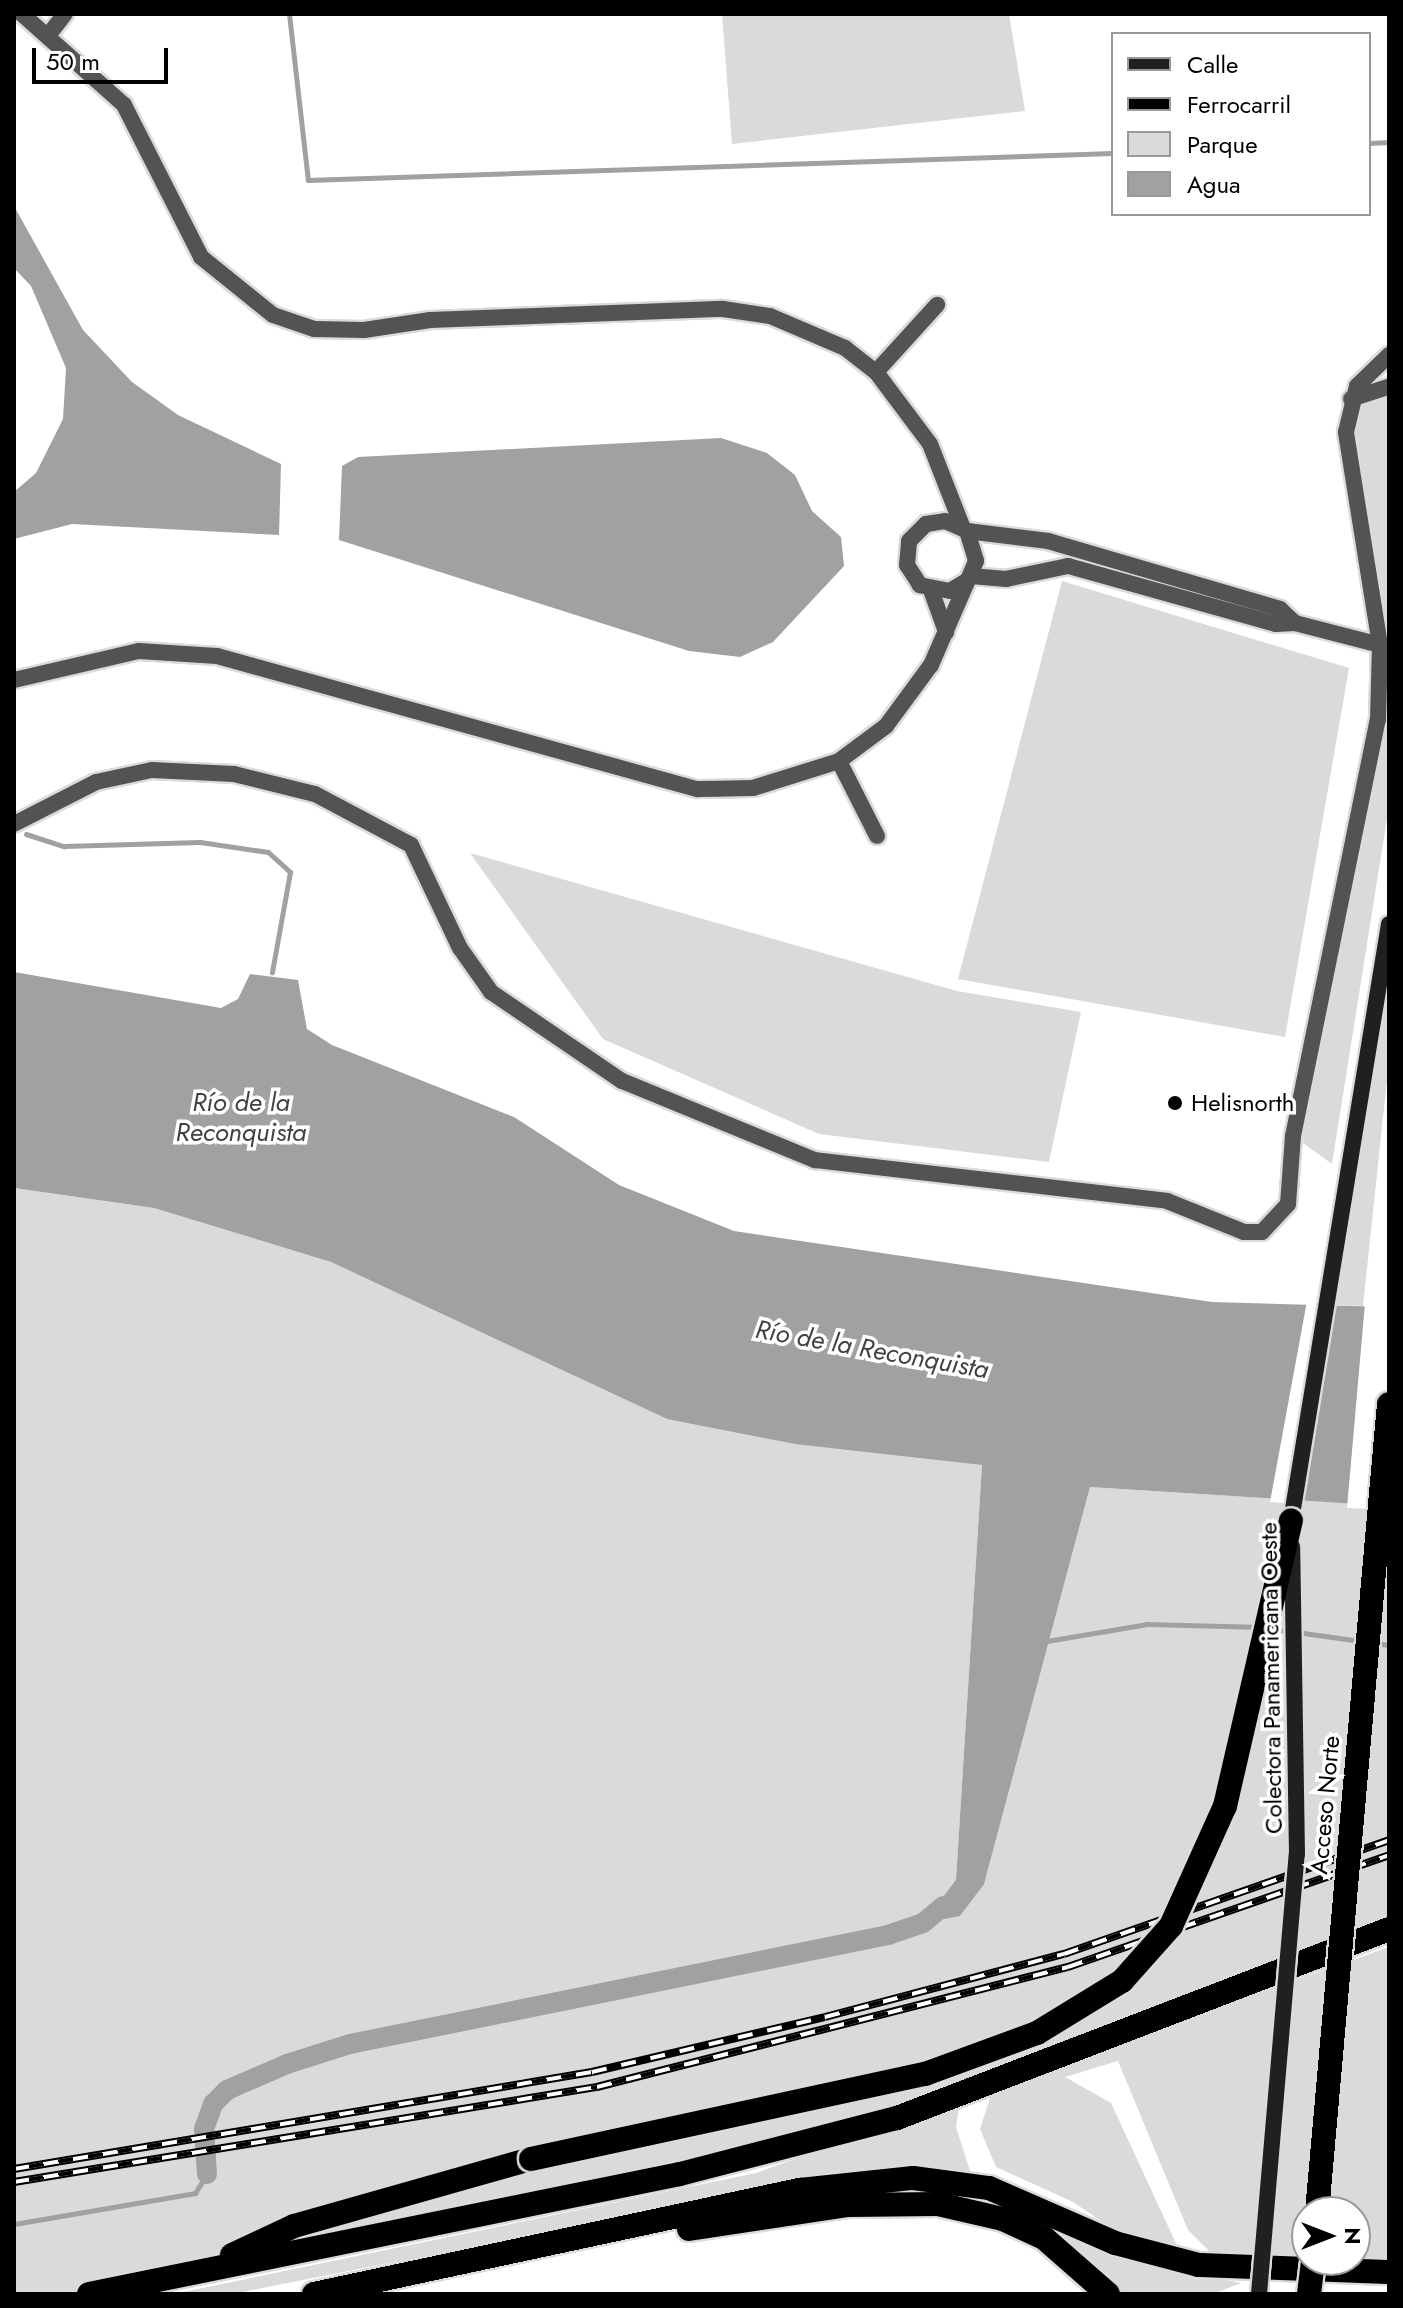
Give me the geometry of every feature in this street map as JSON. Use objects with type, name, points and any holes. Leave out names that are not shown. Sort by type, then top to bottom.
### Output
[{"type":"highway","name":"Acceso Norte","points":[[1318,2196],[1389,1404]]},
{"type":"highway","points":[[194,2272],[294,2226],[531,2159],[925,2074],[1037,2033],[1122,1981],[1171,1926],[1225,1806],[1291,1521]]},
{"type":"highway","points":[[89,2294],[680,2174],[897,2118],[1389,1929]]},
{"type":"highway","points":[[314,2294],[800,2190],[913,2178],[989,2188],[1115,2243],[1199,2265],[1389,2272]]},
{"type":"highway","points":[[473,2261],[848,2205],[938,2204],[1003,2219],[1044,2238],[1108,2294]]},
{"type":"main road","name":"Colectora Panamericana Oeste","points":[[1259,2294],[1299,1817],[1291,1521],[1389,924]]},
{"type":"street","points":[[14,680],[101,656],[175,651],[314,681],[698,789],[779,784],[839,761],[912,698],[946,633],[969,578],[975,545],[965,530],[930,444],[876,372],[808,330],[723,309],[430,320],[364,330],[314,329],[273,315],[201,257],[124,105],[50,33],[22,14]]},
{"type":"street","points":[[50,33],[65,14]]},
{"type":"street","points":[[876,372],[937,305]]},
{"type":"street","points":[[14,824],[96,782],[152,770],[234,774],[315,794],[411,845],[460,948],[491,992],[622,1081],[815,1160],[1167,1201],[1253,1233],[1278,1221],[1288,1204],[1298,1109],[1378,720],[1380,645],[1347,448],[1351,399],[1389,355]]},
{"type":"street","points":[[1351,399],[1389,387]]},
{"type":"street","points":[[946,485],[942,505],[909,541],[907,565],[931,590],[946,633]]},
{"type":"street","points":[[926,524],[1048,541],[1280,609],[1295,623]]},
{"type":"street","points":[[1044,566],[1048,541]]},
{"type":"street","points":[[931,590],[969,578],[1006,579],[1044,566],[1068,566],[1276,624],[1295,623],[1380,645]]},
{"type":"street","points":[[839,761],[877,836]]},
{"type":"green space","points":[[722,14],[1009,14],[1025,111],[732,144]]},
{"type":"green space","points":[[1372,395],[1389,396],[1389,806],[1332,1164],[1303,1143],[1307,1100],[1388,706],[1386,648],[1355,467],[1354,409]]},
{"type":"green space","points":[[1062,581],[1349,668],[1285,1037],[958,979]]},
{"type":"green space","points":[[470,853],[957,991],[1081,1012],[1049,1162],[819,1134],[603,1039]]},
{"type":"green space","points":[[1389,986],[1389,1061],[1363,1306],[1328,1305]]},
{"type":"green space","points":[[14,1188],[154,1208],[331,1262],[667,1419],[982,1465],[956,1881],[925,1922],[984,1883],[1090,1487],[1389,1506],[1389,1929],[897,2118],[89,2294],[14,2294]]},
{"type":"green space","points":[[1389,1947],[1389,2263],[1371,2262],[1371,2196],[1291,2196],[1291,2260],[1216,2258],[1188,2230],[1118,2061],[1065,2077],[1111,2103],[1180,2252],[1128,2239],[1073,2202],[996,2167],[980,2129],[991,2095],[959,2107],[956,2127],[971,2174],[859,2170],[232,2294],[174,2294],[756,2173]]},
{"type":"green space","points":[[907,2187],[971,2195],[1141,2262],[1241,2283],[1213,2294],[1120,2294],[1067,2246],[842,2192]]},
{"type":"water","points":[[14,206],[83,330],[132,382],[178,415],[281,464],[279,535],[72,524],[14,539],[14,492],[36,473],[63,419],[66,368],[31,286],[14,268]]},
{"type":"water","points":[[721,438],[767,453],[795,475],[812,511],[841,537],[844,566],[773,642],[740,657],[689,651],[339,540],[342,466],[358,457]]},
{"type":"water","name":"Río de la Reconquista","points":[[14,972],[221,1008],[238,999],[250,974],[298,980],[307,1029],[332,1045],[514,1117],[619,1185],[734,1231],[1212,1302],[1389,1307],[1389,1506],[1090,1487],[984,1884],[960,1916],[923,1923],[956,1880],[982,1465],[795,1444],[667,1419],[331,1262],[154,1208],[14,1188]]},
{"type":"pier","points":[[1307,1301],[1328,1301],[1296,1504],[1270,1502]]},
{"type":"pier","points":[[1365,1303],[1389,1303],[1389,1510],[1347,1508]]},
{"type":"waterway","points":[[289,14],[308,180],[1111,153]]},
{"type":"waterway","points":[[1371,143],[1389,142]]},
{"type":"waterway","points":[[26,834],[64,846],[200,842],[268,852],[290,872],[272,972]]},
{"type":"waterway","points":[[1041,1642],[1147,1624],[1261,1627]]},
{"type":"waterway","points":[[1275,1629],[1360,1641]]},
{"type":"waterway","points":[[1374,1643],[1389,1645]]},
{"type":"waterway","points":[[207,2174],[204,2129],[213,2104],[227,2090],[287,2064],[350,2044],[888,1935],[923,1923],[943,1906]]},
{"type":"waterway","points":[[14,2224],[195,2193],[207,2174]]},
{"type":"railway","points":[[14,2169],[592,2072],[825,2017],[1064,1954],[1389,1840]]},
{"type":"railway","points":[[14,2182],[597,2087],[1068,1967],[1389,1855]]},
{"type":"place","name":"Helisnorth","points":[[1175,1103]]}]
